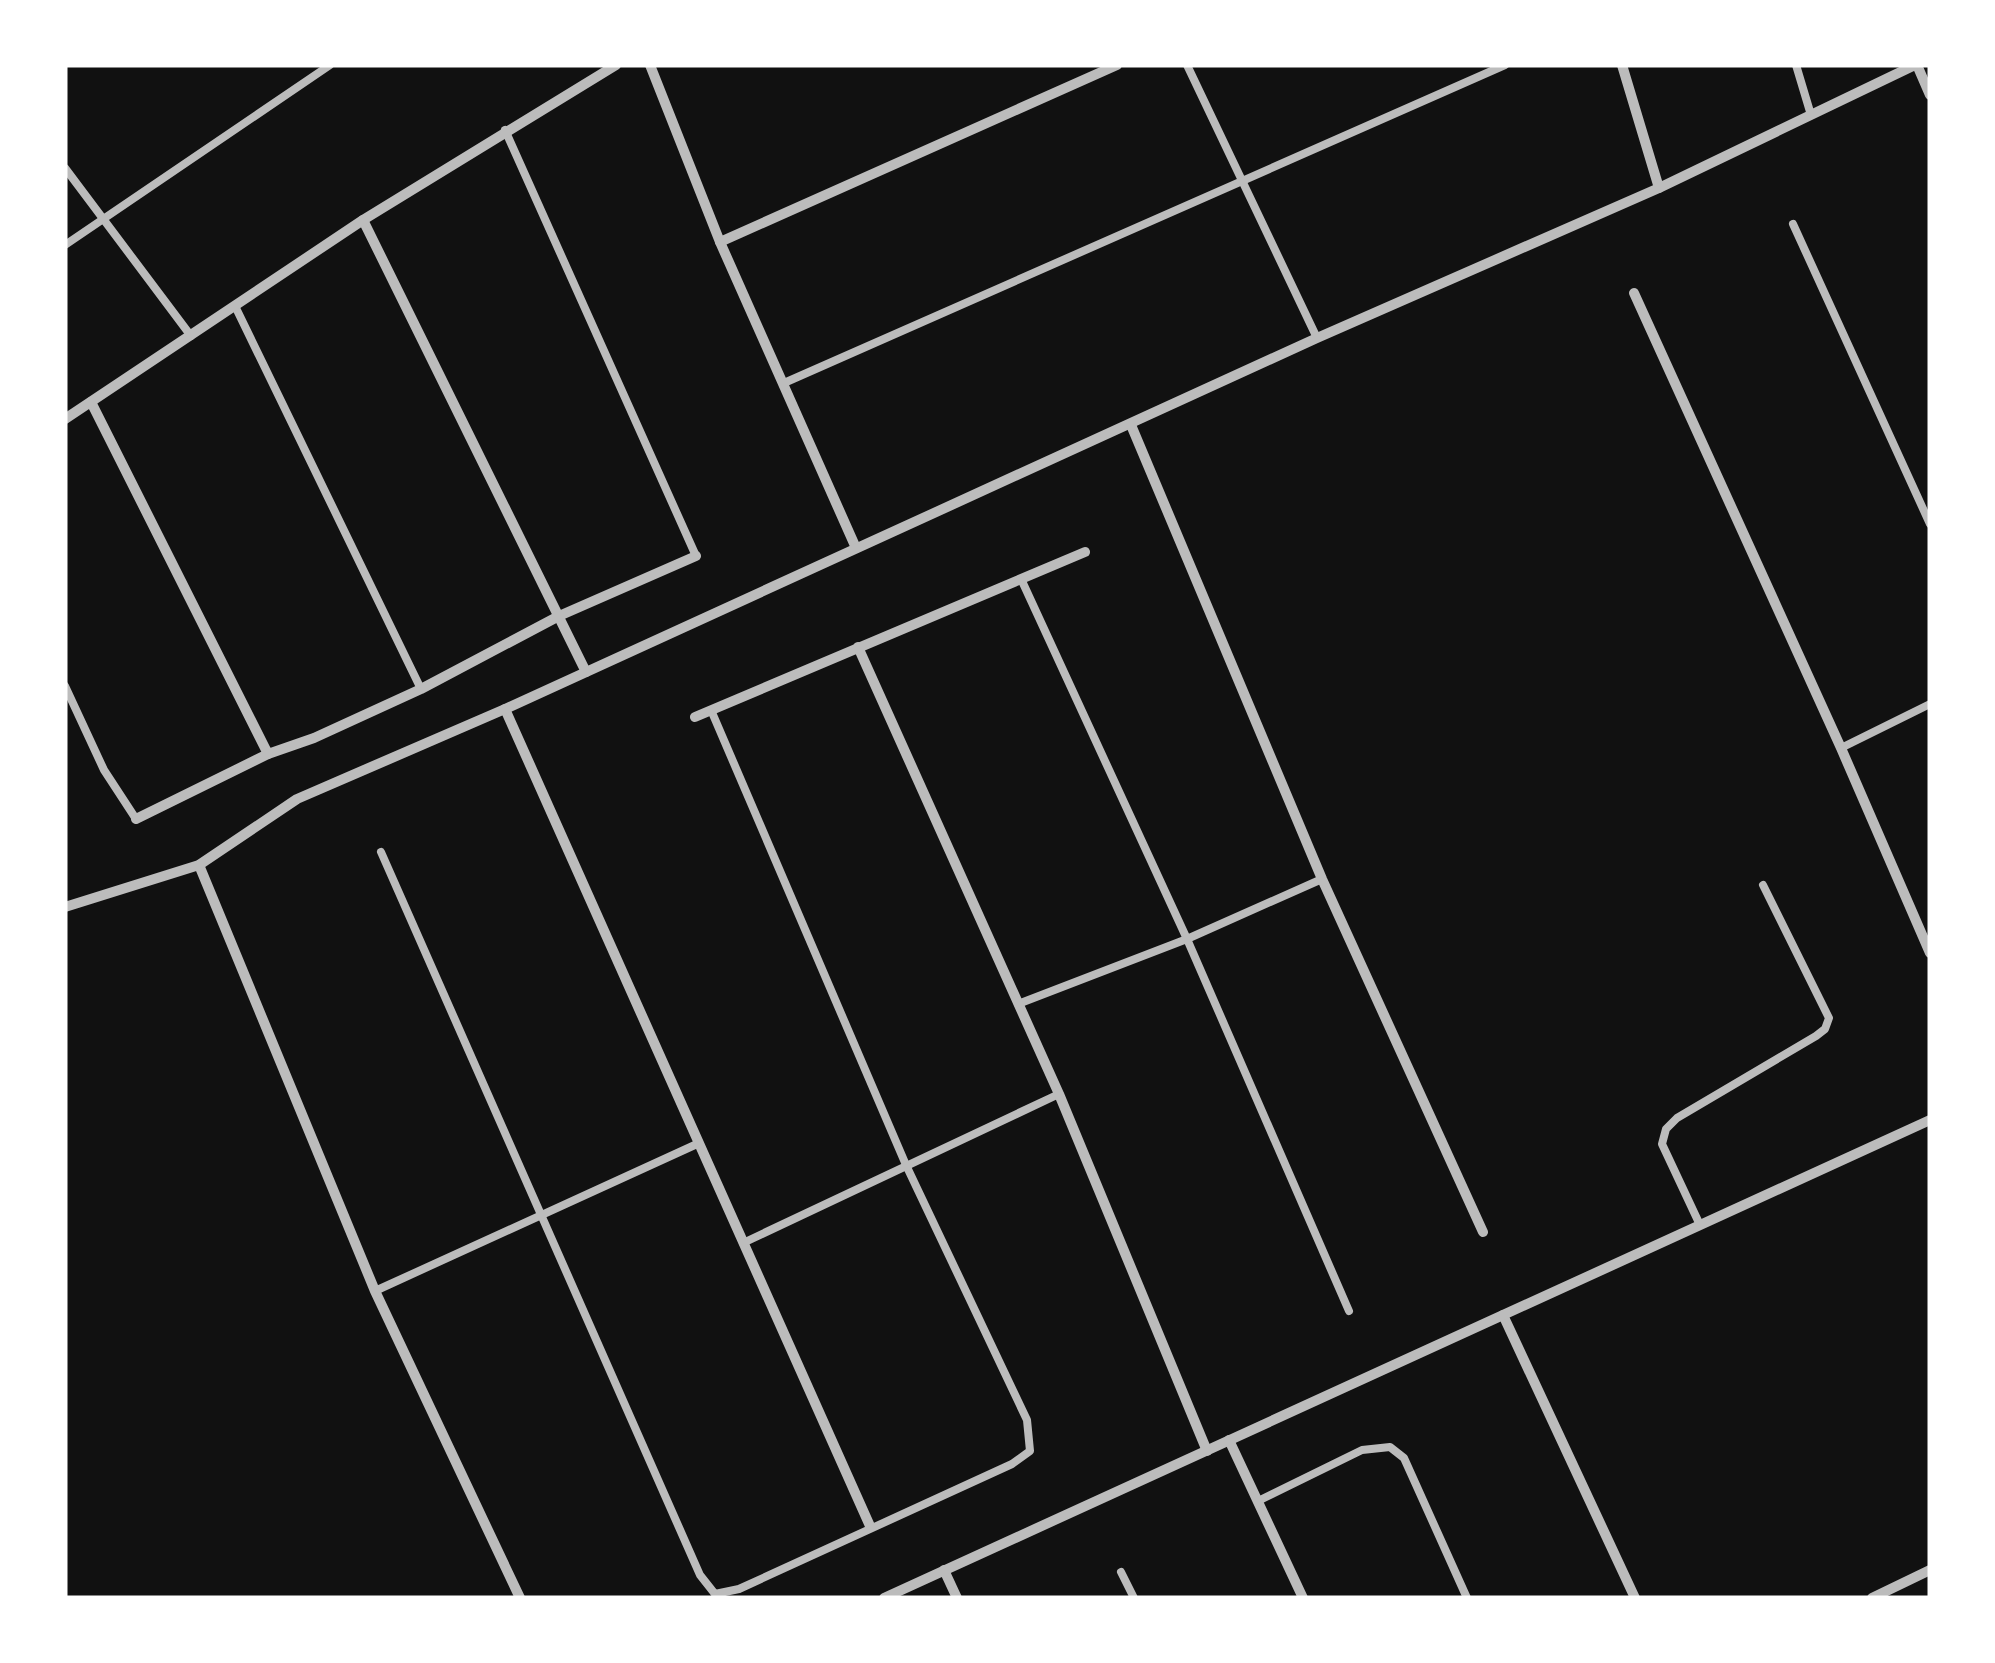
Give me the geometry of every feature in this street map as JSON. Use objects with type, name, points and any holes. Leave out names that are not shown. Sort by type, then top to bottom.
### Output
[{"type":"street","points":[[65,420],[364,220],[616,65]]},
{"type":"street","points":[[650,65],[720,242],[856,548]]},
{"type":"street","points":[[720,242],[1118,65]]},
{"type":"street","points":[[1622,65],[1659,188]]},
{"type":"street","points":[[65,907],[199,865],[298,799],[1132,426],[1316,338],[1659,188],[1916,65],[1930,95]]},
{"type":"street","points":[[364,220],[586,672]]},
{"type":"street","points":[[1634,293],[1842,748],[1930,953]]},
{"type":"street","points":[[91,402],[268,754]]},
{"type":"street","points":[[1132,426],[1322,880],[1483,1232]]},
{"type":"street","points":[[695,717],[1084,552]]},
{"type":"street","points":[[136,819],[268,754],[314,738],[421,689],[559,616],[696,556]]},
{"type":"street","points":[[858,646],[1059,1094],[1207,1451]]},
{"type":"street","points":[[505,709],[870,1526]]},
{"type":"street","points":[[199,865],[375,1290],[520,1598]]},
{"type":"street","points":[[884,1598],[1930,1120]]},
{"type":"street","points":[[1503,1315],[1635,1598]]},
{"type":"street","points":[[1230,1440],[1303,1598]]},
{"type":"street","points":[[944,1570],[957,1598]]},
{"type":"street","points":[[1872,1598],[1930,1570]]},
{"type":"lane","points":[[65,245],[330,65]]},
{"type":"lane","points":[[1187,65],[1316,338]]},
{"type":"lane","points":[[784,383],[1505,65]]},
{"type":"lane","points":[[1796,65],[1811,115]]},
{"type":"lane","points":[[505,130],[696,556]]},
{"type":"lane","points":[[65,168],[191,336]]},
{"type":"lane","points":[[1794,224],[1930,524]]},
{"type":"lane","points":[[236,306],[421,689]]},
{"type":"lane","points":[[1022,581],[1187,939],[1349,1311]]},
{"type":"lane","points":[[65,686],[104,770],[136,819]]},
{"type":"lane","points":[[1842,748],[1930,704]]},
{"type":"lane","points":[[381,852],[700,1575],[714,1594],[739,1589],[1012,1464],[1030,1451],[1026,1420],[906,1165],[711,710]]},
{"type":"lane","points":[[1018,1004],[1187,939],[1322,880]]},
{"type":"lane","points":[[1700,1225],[1662,1144],[1666,1129],[1677,1118],[1816,1036],[1825,1029],[1829,1018],[1763,885]]},
{"type":"lane","points":[[743,1243],[1059,1094]]},
{"type":"lane","points":[[375,1290],[697,1144]]},
{"type":"lane","points":[[1258,1501],[1362,1450],[1390,1447],[1404,1458],[1467,1598]]},
{"type":"lane","points":[[1121,1572],[1134,1598]]}]
